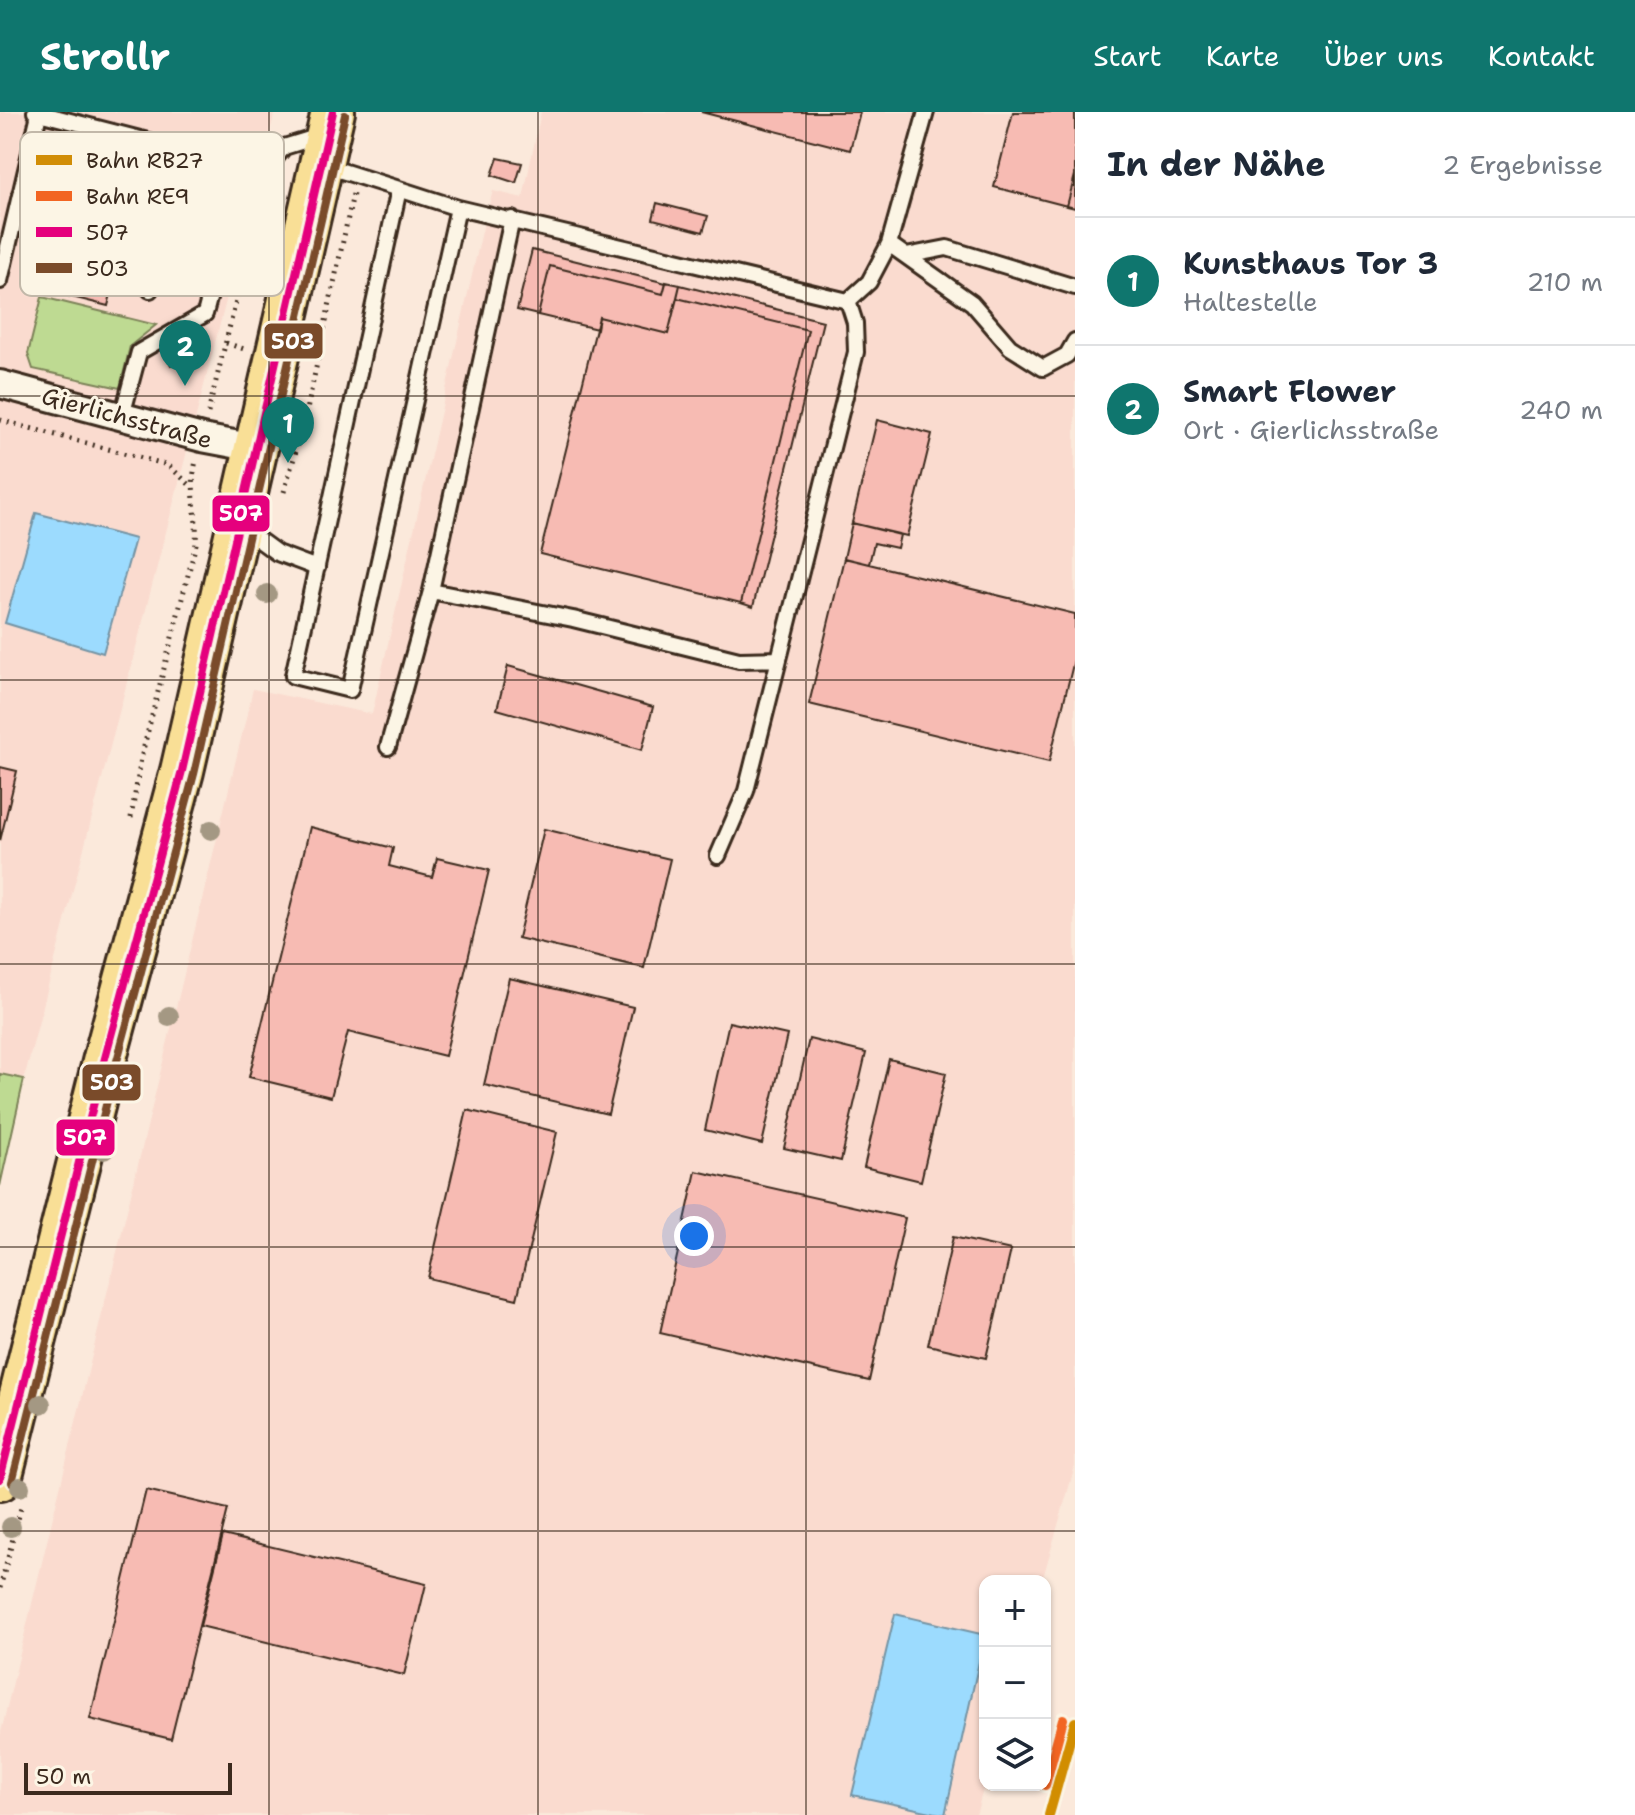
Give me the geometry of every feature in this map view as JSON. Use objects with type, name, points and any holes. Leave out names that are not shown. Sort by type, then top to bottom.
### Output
[{"type":"main road","points":[[0,1479],[105,1058],[182,771],[327,137]]},
{"type":"street","name":"Gierlichsstraße","points":[[0,384],[202,438],[255,448]]},
{"type":"lane","points":[[848,301],[869,282],[889,244],[926,112]]},
{"type":"lane","points":[[37,113],[112,132]]},
{"type":"lane","points":[[284,147],[327,137],[399,189],[458,208],[848,301]]},
{"type":"lane","points":[[399,189],[293,676],[350,690],[458,208]]},
{"type":"lane","points":[[0,281],[20,190]]},
{"type":"lane","points":[[388,747],[431,591],[512,219]]},
{"type":"lane","points":[[889,244],[972,303],[1010,347],[1043,368],[1067,355],[1075,341]]},
{"type":"lane","points":[[906,256],[947,248],[1075,287]]},
{"type":"lane","points":[[122,416],[139,352],[205,314],[210,296]]},
{"type":"lane","points":[[718,856],[746,791],[856,352],[855,323],[848,301]]},
{"type":"lane","points":[[238,525],[277,553],[317,568]]},
{"type":"lane","points":[[431,591],[573,619],[739,660],[779,659]]},
{"type":"path","points":[[129,824],[150,722],[196,544],[198,515],[190,485],[238,296]]},
{"type":"path","points":[[0,420],[168,465],[190,485]]},
{"type":"shaded area","points":[[0,112],[275,112],[270,132],[20,132],[20,296],[227,296],[24,1079],[0,1186]]},
{"type":"shaded area","points":[[541,112],[1075,112],[1075,1466],[1044,1575],[979,1575],[979,1791],[983,1791],[976,1815],[0,1815],[0,1736],[253,689],[372,714],[486,214],[493,191],[523,198]]},
{"type":"green space","points":[[42,297],[156,325],[130,346],[120,388],[33,369],[28,354]]},
{"type":"green space","points":[[0,1074],[24,1079],[0,1186]]},
{"type":"water","points":[[36,513],[135,539],[103,653],[5,623]]},
{"type":"water","points":[[895,1614],[979,1634],[979,1662],[945,1815],[852,1795]]},
{"type":"building","points":[[701,112],[860,112],[850,150]]},
{"type":"building","points":[[1013,112],[1075,112],[1075,175],[1067,206],[994,187]]},
{"type":"building","points":[[498,158],[522,163],[516,183],[492,175]]},
{"type":"building","points":[[1075,175],[1075,208],[1067,206]]},
{"type":"building","points":[[657,203],[708,216],[703,232],[653,219]]},
{"type":"building","points":[[532,250],[666,283],[663,294],[550,266],[538,315],[517,310]]},
{"type":"building","points":[[550,266],[663,294],[666,282],[680,285],[668,334],[599,317],[597,329],[538,315]]},
{"type":"building","points":[[680,285],[823,321],[753,607],[741,603],[808,330],[677,298]]},
{"type":"building","points":[[68,296],[110,296],[108,306]]},
{"type":"building","points":[[677,298],[808,330],[741,603],[540,554],[599,317],[668,334]]},
{"type":"building","points":[[178,350],[183,359],[171,365],[167,357]]},
{"type":"building","points":[[877,420],[932,434],[907,536],[852,523]]},
{"type":"building","points":[[852,523],[900,535],[897,548],[874,543],[869,564],[844,558]]},
{"type":"building","points":[[844,558],[1075,614],[1075,656],[1049,762],[809,704]]},
{"type":"building","points":[[508,666],[653,707],[642,750],[497,709]]},
{"type":"building","points":[[0,767],[17,771],[0,841]]},
{"type":"building","points":[[310,827],[393,848],[389,866],[432,877],[437,858],[489,870],[445,1056],[348,1032],[331,1097],[249,1077]]},
{"type":"building","points":[[544,829],[670,859],[644,968],[518,938]]},
{"type":"building","points":[[509,978],[633,1007],[608,1114],[484,1085]]},
{"type":"building","points":[[729,1022],[787,1035],[762,1144],[705,1130]]},
{"type":"building","points":[[809,1039],[866,1053],[841,1161],[784,1148]]},
{"type":"building","points":[[889,1059],[946,1073],[921,1181],[864,1167]]},
{"type":"building","points":[[467,1110],[557,1132],[517,1299],[428,1278]]},
{"type":"building","points":[[696,1171],[905,1218],[869,1381],[660,1333]]},
{"type":"building","points":[[953,1237],[1011,1250],[986,1358],[928,1345]]},
{"type":"building","points":[[146,1490],[228,1509],[171,1739],[90,1719]]},
{"type":"building","points":[[223,1535],[426,1584],[404,1675],[200,1626]]},
{"type":"rail line","name":"RE9","points":[[1051,1763],[1063,1719]]},
{"type":"rail line","name":"RB27","points":[[1049,1815],[1075,1722]]},
{"type":"transit line","name":"507","points":[[0,1479],[105,1058],[182,771],[333,112]]},
{"type":"transit line","name":"503","points":[[12,1482],[117,1061],[194,774],[345,115]]},
{"type":"place","name":"Smart Flower","points":[[185,386]]},
{"type":"place","name":"Kunsthaus Tor 3","points":[[288,463]]}]
